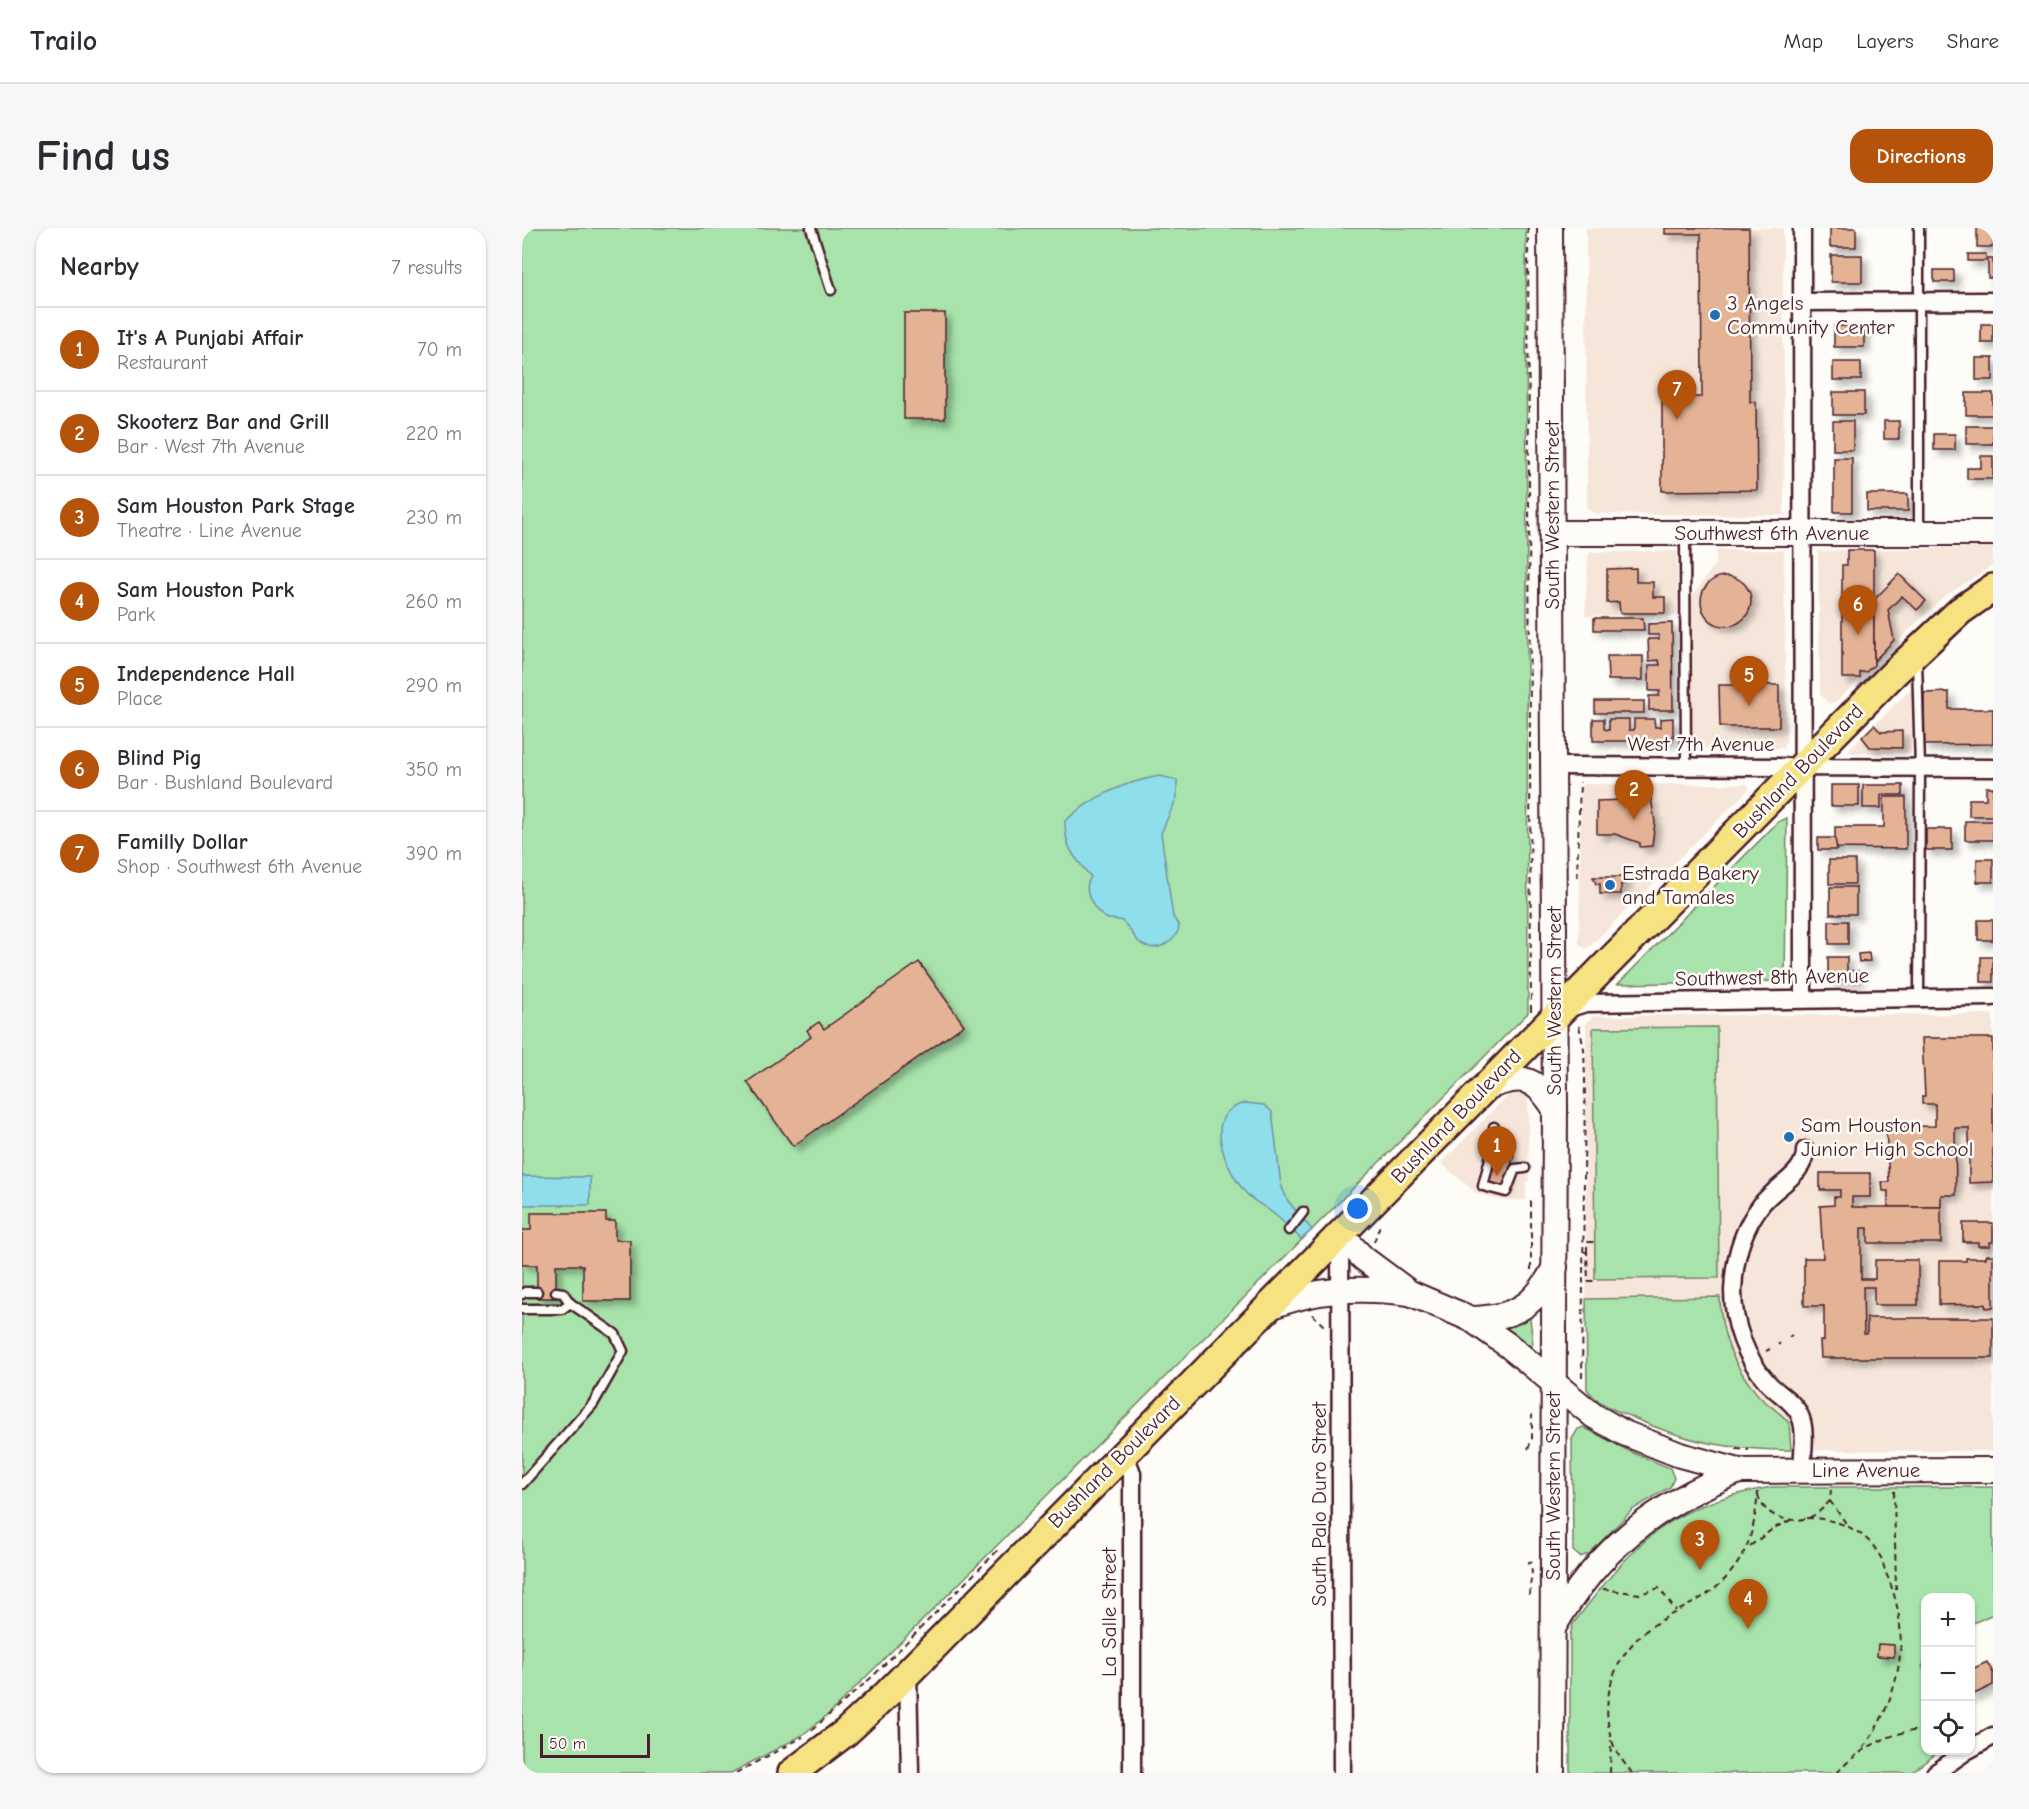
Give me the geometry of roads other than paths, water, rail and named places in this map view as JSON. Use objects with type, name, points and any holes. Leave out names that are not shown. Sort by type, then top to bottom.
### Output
[{"type":"main road","name":"South Western Street","points":[[1550,228],[1553,766],[1543,1014],[1555,1109],[1552,1773]]},
{"type":"main road","name":"Southwest 6th Avenue","points":[[1552,533],[1993,533]]},
{"type":"main road","name":"Bushland Boulevard","points":[[792,1773],[846,1732],[908,1671],[1483,1089],[1543,1014],[1802,768],[1917,650],[1960,611],[1993,588]]},
{"type":"main road","points":[[1483,1089],[1503,1081],[1526,1079],[1543,1090],[1555,1109]]},
{"type":"main road","points":[[1340,1234],[1364,1258],[1410,1293]]},
{"type":"main road","points":[[1471,1319],[1501,1316],[1527,1306],[1544,1289],[1555,1267]]},
{"type":"main road","points":[[1265,1309],[1306,1294],[1341,1289],[1410,1293]]},
{"type":"main road","name":"Line Avenue","points":[[1410,1293],[1471,1319],[1509,1346],[1594,1416],[1624,1433],[1680,1455],[1743,1469],[1993,1470]]},
{"type":"main road","name":"Line Avenue","points":[[1552,1629],[1582,1582],[1627,1536],[1694,1489],[1743,1469]]},
{"type":"street","points":[[1802,228],[1803,999]]},
{"type":"street","points":[[1802,302],[1993,301]]},
{"type":"street","name":"West 7th Avenue","points":[[1553,766],[1993,768]]},
{"type":"street","name":"Southwest 8th Avenue","points":[[1543,1014],[1586,1003],[1993,998]]},
{"type":"street","points":[[1802,1471],[1801,1417],[1796,1409],[1768,1383],[1752,1360],[1740,1333],[1733,1293],[1736,1259],[1746,1229],[1763,1203],[1803,1166],[1805,1150]]},
{"type":"street","name":"South Palo Duro Street","points":[[1340,1234],[1342,1773]]},
{"type":"street","name":"La Salle Street","points":[[1124,1452],[1132,1473],[1132,1773]]},
{"type":"street","points":[[908,1671],[910,1773]]},
{"type":"street","points":[[1975,1746],[1993,1736]]},
{"type":"street","points":[[1935,1773],[1962,1755]]},
{"type":"lane","points":[[811,228],[831,290]]},
{"type":"lane","points":[[1919,228],[1919,533]]},
{"type":"lane","points":[[1685,534],[1686,767]]},
{"type":"lane","points":[[1917,650],[1920,768],[1919,998]]},
{"type":"lane","points":[[1494,1127],[1495,1139],[1483,1186],[1506,1192],[1515,1169],[1525,1168]]},
{"type":"lane","points":[[1289,1230],[1303,1212]]},
{"type":"lane","points":[[522,1294],[537,1292]]},
{"type":"lane","points":[[522,1484],[593,1404],[623,1351],[615,1334],[570,1304],[563,1293],[556,1292]]},
{"type":"lane","points":[[522,1310],[562,1309],[570,1304]]},
{"type":"water","points":[[1160,776],[1177,780],[1177,797],[1161,833],[1173,917],[1179,926],[1170,942],[1152,947],[1140,943],[1122,921],[1108,919],[1098,912],[1088,894],[1088,882],[1091,877],[1075,858],[1069,846],[1065,821],[1075,812],[1109,792],[1134,782]]},
{"type":"water","points":[[1246,1103],[1264,1105],[1272,1112],[1281,1185],[1288,1201],[1312,1230],[1301,1239],[1278,1217],[1247,1194],[1231,1172],[1225,1158],[1220,1130],[1223,1118],[1232,1108]]},
{"type":"water","points":[[522,1176],[590,1177],[590,1205],[522,1205]]},
{"type":"place","name":"3 Angels Community Center","points":[[1715,315]]},
{"type":"place","name":"Familly Dollar","points":[[1677,420]]},
{"type":"place","name":"Blind Pig","points":[[1858,635]]},
{"type":"place","name":"Independence Hall","points":[[1749,706]]},
{"type":"place","name":"Skooterz Bar and Grill","points":[[1634,820]]},
{"type":"place","name":"Estrada Bakery and Tamales","points":[[1610,885]]},
{"type":"place","name":"Sam Houston Junior High School","points":[[1789,1137]]},
{"type":"place","name":"It's A Punjabi Affair","points":[[1497,1176]]},
{"type":"place","name":"Sam Houston Park Stage","points":[[1700,1570]]},
{"type":"place","name":"Sam Houston Park","points":[[1748,1629]]}]
